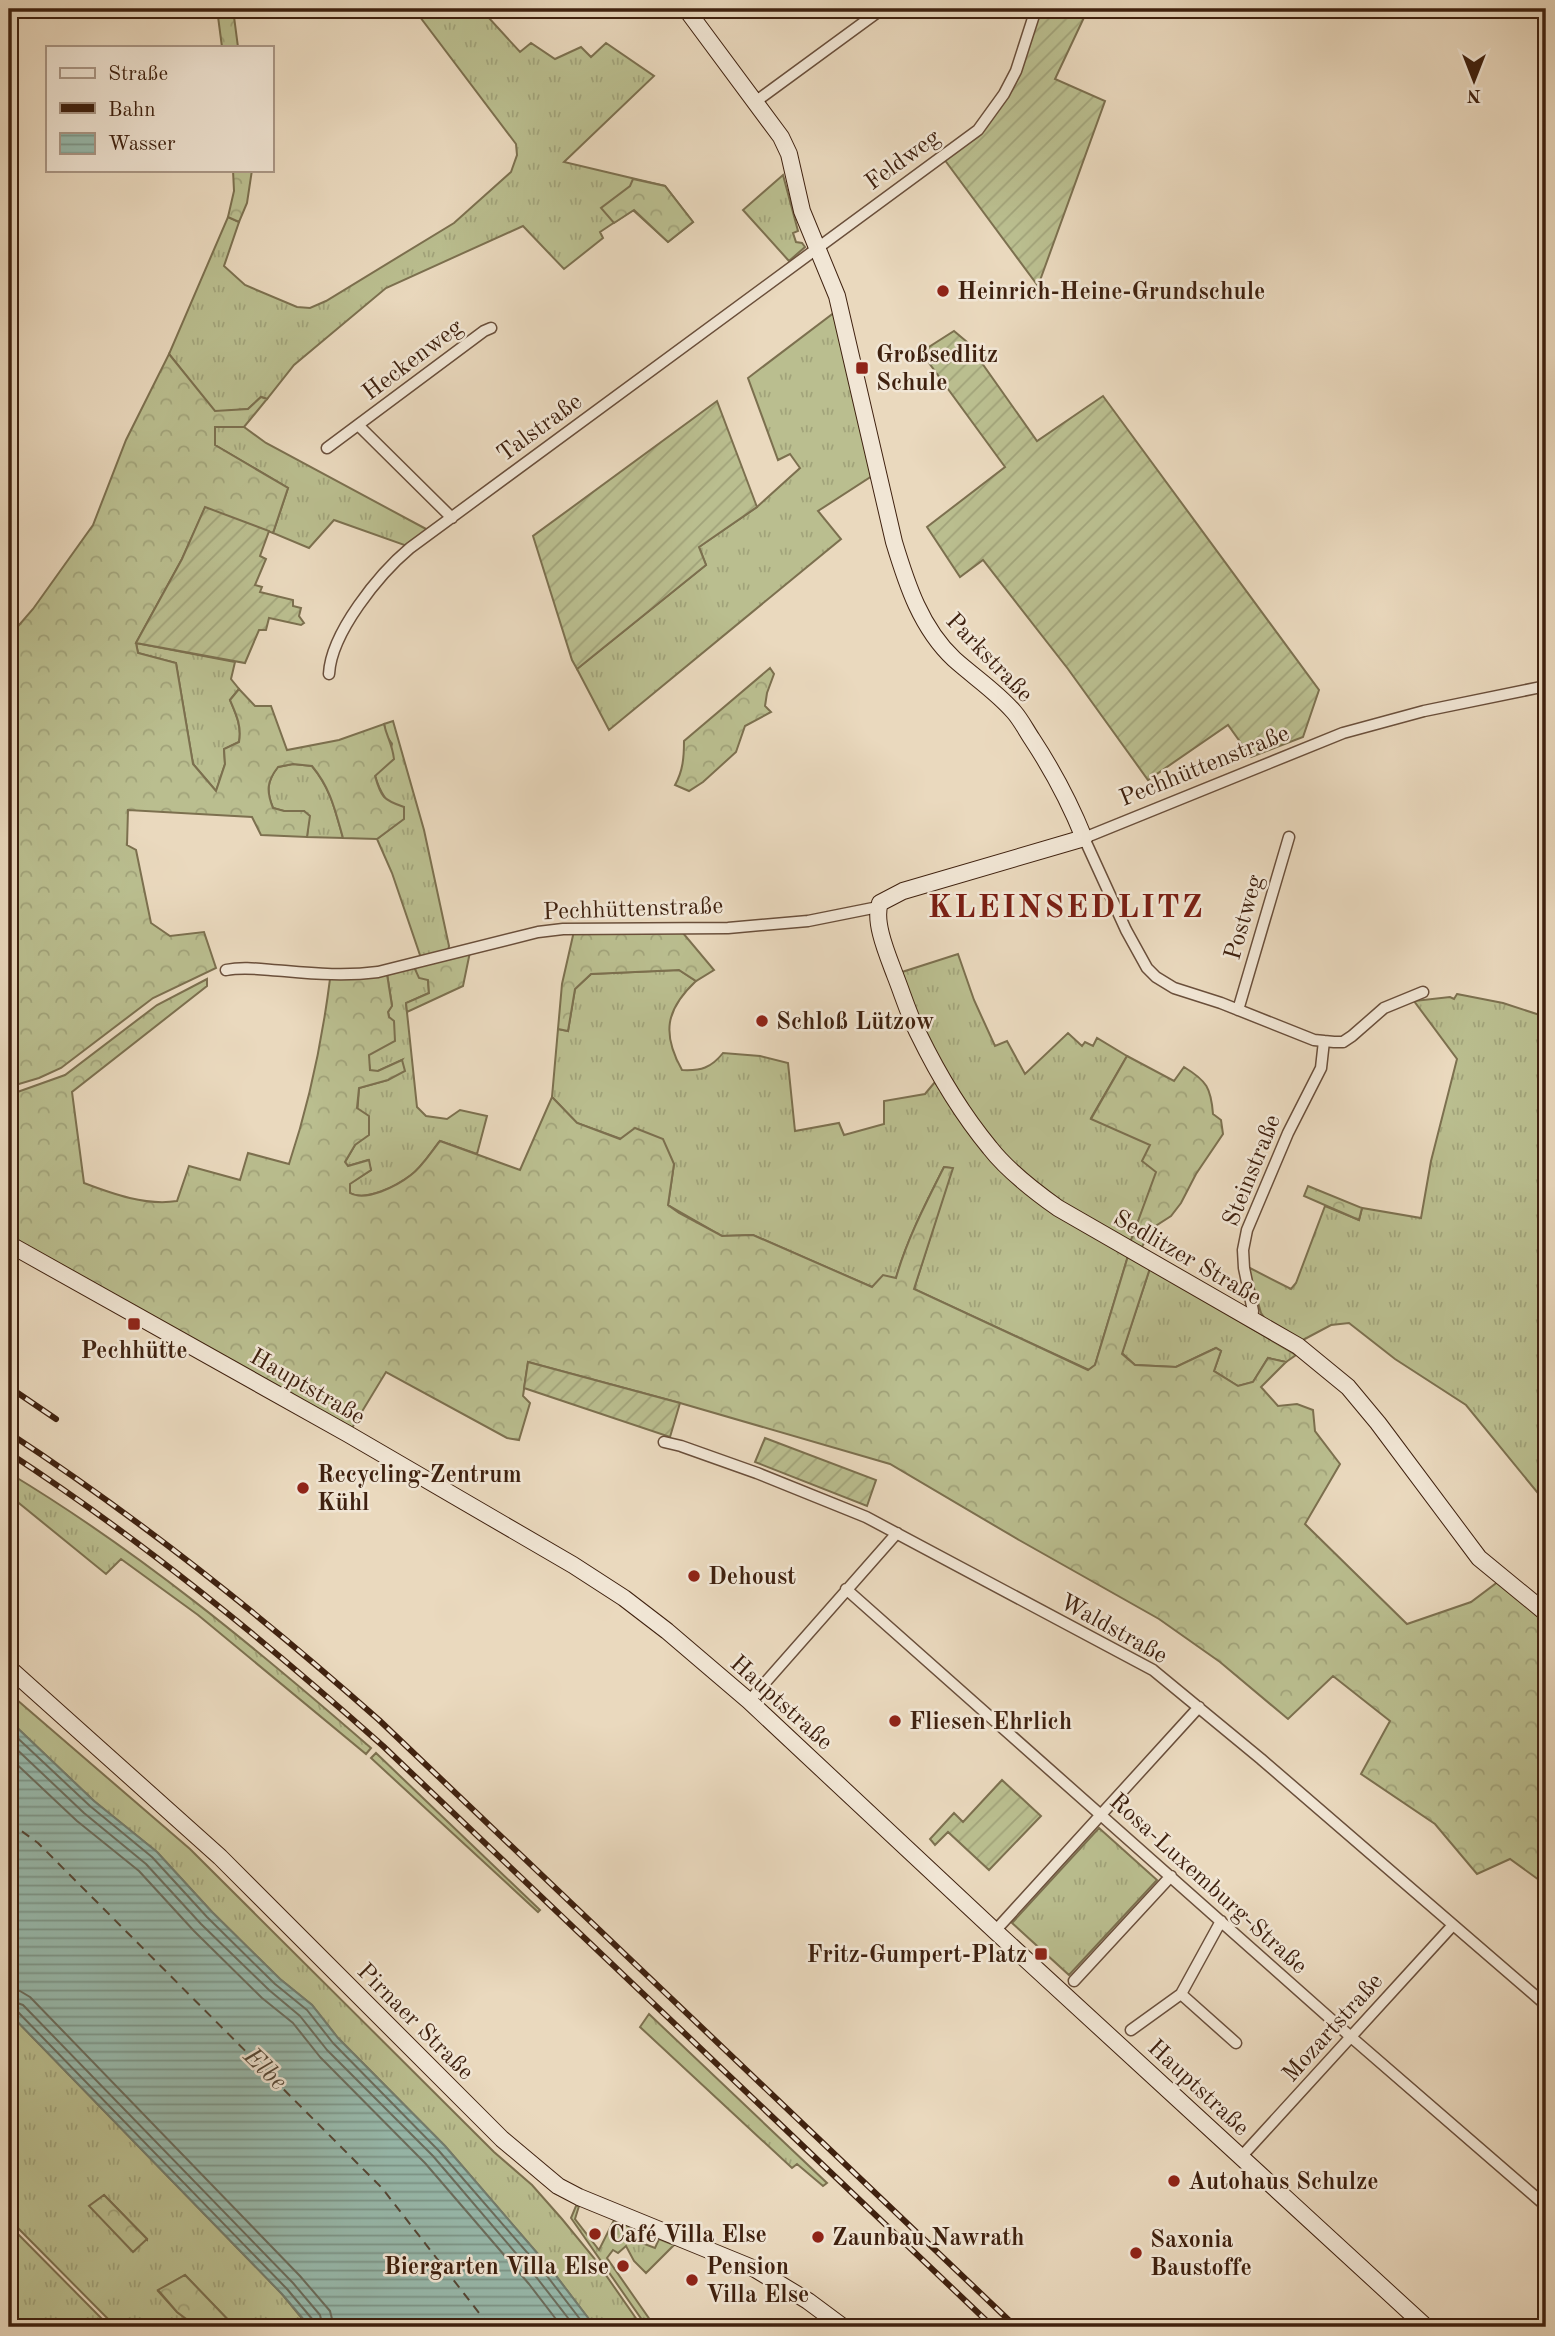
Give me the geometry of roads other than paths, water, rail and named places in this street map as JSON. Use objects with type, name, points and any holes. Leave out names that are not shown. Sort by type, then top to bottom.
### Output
[{"type":"street","name":"Parkstraße","points":[[686,9],[785,146],[802,211],[837,296],[894,542],[916,606],[933,637],[1016,714],[1072,807],[1126,930],[1147,968],[1174,988],[1314,1040],[1324,1041]]},
{"type":"street","points":[[755,102],[882,9]]},
{"type":"street","name":"Feldweg","points":[[816,248],[978,130],[1016,71],[1036,9]]},
{"type":"street","name":"Talstraße","points":[[329,674],[329,664],[342,637],[374,584],[404,554],[816,248]]},
{"type":"street","name":"Heckenweg","points":[[327,448],[491,328]]},
{"type":"street","name":"Heckenweg","points":[[358,425],[452,518]]},
{"type":"street","name":"Pechhüttenstraße","points":[[226,970],[253,968],[324,975],[361,974],[550,930],[728,928],[808,921],[881,904],[903,891],[1084,838],[1343,733],[1424,711],[1546,686]]},
{"type":"street","name":"Postweg","points":[[1238,1010],[1289,837]]},
{"type":"street","name":"Sedlitzer Straße","points":[[881,904],[885,950],[918,1034],[944,1080],[990,1149],[1038,1194],[1058,1208],[1298,1346],[1348,1387],[1479,1558],[1546,1613]]},
{"type":"street","points":[[1324,1041],[1343,1042],[1384,1008],[1423,992]]},
{"type":"street","name":"Steinstraße","points":[[1252,1320],[1253,1311],[1242,1250],[1247,1230],[1288,1133],[1321,1068],[1324,1041]]},
{"type":"street","name":"Hauptstraße","points":[[9,1244],[573,1565],[624,1598],[749,1701],[1426,2327]]},
{"type":"street","name":"Waldstraße","points":[[664,1442],[757,1473],[866,1517],[1153,1670],[1546,2005]]},
{"type":"street","points":[[749,1701],[897,1533]]},
{"type":"street","name":"Rosa-Luxemburg-Straße","points":[[846,1589],[1351,2038],[1546,2206]]},
{"type":"street","name":"Pirnaer Straße","points":[[9,1668],[220,1857],[463,2102],[540,2172],[579,2197],[755,2269],[808,2301],[844,2327]]},
{"type":"street","points":[[995,1931],[1199,1707]]},
{"type":"street","points":[[1074,1981],[1171,1876]]},
{"type":"street","points":[[1130,2030],[1181,1994],[1221,1921]]},
{"type":"street","name":"Mozartstraße","points":[[1241,2157],[1453,1925]]},
{"type":"street","points":[[1181,1994],[1236,2043]]},
{"type":"street","points":[[1541,2327],[1546,2321]]},
{"type":"water","name":"Elbe","points":[[9,1720],[94,1801],[157,1852],[212,1912],[280,1979],[312,2005],[338,2038],[445,2146],[550,2268],[595,2327],[310,2327],[282,2294],[9,2013]]},
{"type":"railway","points":[[9,1387],[56,1419]]},
{"type":"railway","points":[[9,1433],[153,1534],[290,1643],[379,1720],[1016,2327]]},
{"type":"railway","points":[[9,1453],[107,1521],[201,1592],[383,1746],[993,2327]]},
{"type":"place","name":"Heinrich-Heine-Grundschule","points":[[943,291]]},
{"type":"place","name":"Großsedlitz Schule","points":[[862,368]]},
{"type":"place","name":"Schloß Lützow","points":[[762,1021]]},
{"type":"place","name":"Pechhütte","points":[[134,1324]]},
{"type":"place","name":"Recycling-Zentrum Kühl","points":[[303,1488]]},
{"type":"place","name":"Dehoust","points":[[694,1576]]},
{"type":"place","name":"Fliesen Ehrlich","points":[[895,1721]]},
{"type":"place","name":"Fritz-Gumpert-Platz","points":[[1041,1954]]},
{"type":"place","name":"Autohaus Schulze","points":[[1174,2181]]},
{"type":"place","name":"Café Villa Else","points":[[595,2234]]},
{"type":"place","name":"Zaunbau Nawrath","points":[[818,2237]]},
{"type":"place","name":"Saxonia Baustoffe","points":[[1136,2253]]},
{"type":"place","name":"Biergarten Villa Else","points":[[623,2266]]},
{"type":"place","name":"Pension Villa Else","points":[[692,2280]]},
{"type":"district","name":"KLEINSEDLITZ","points":[[1066,906]]}]
